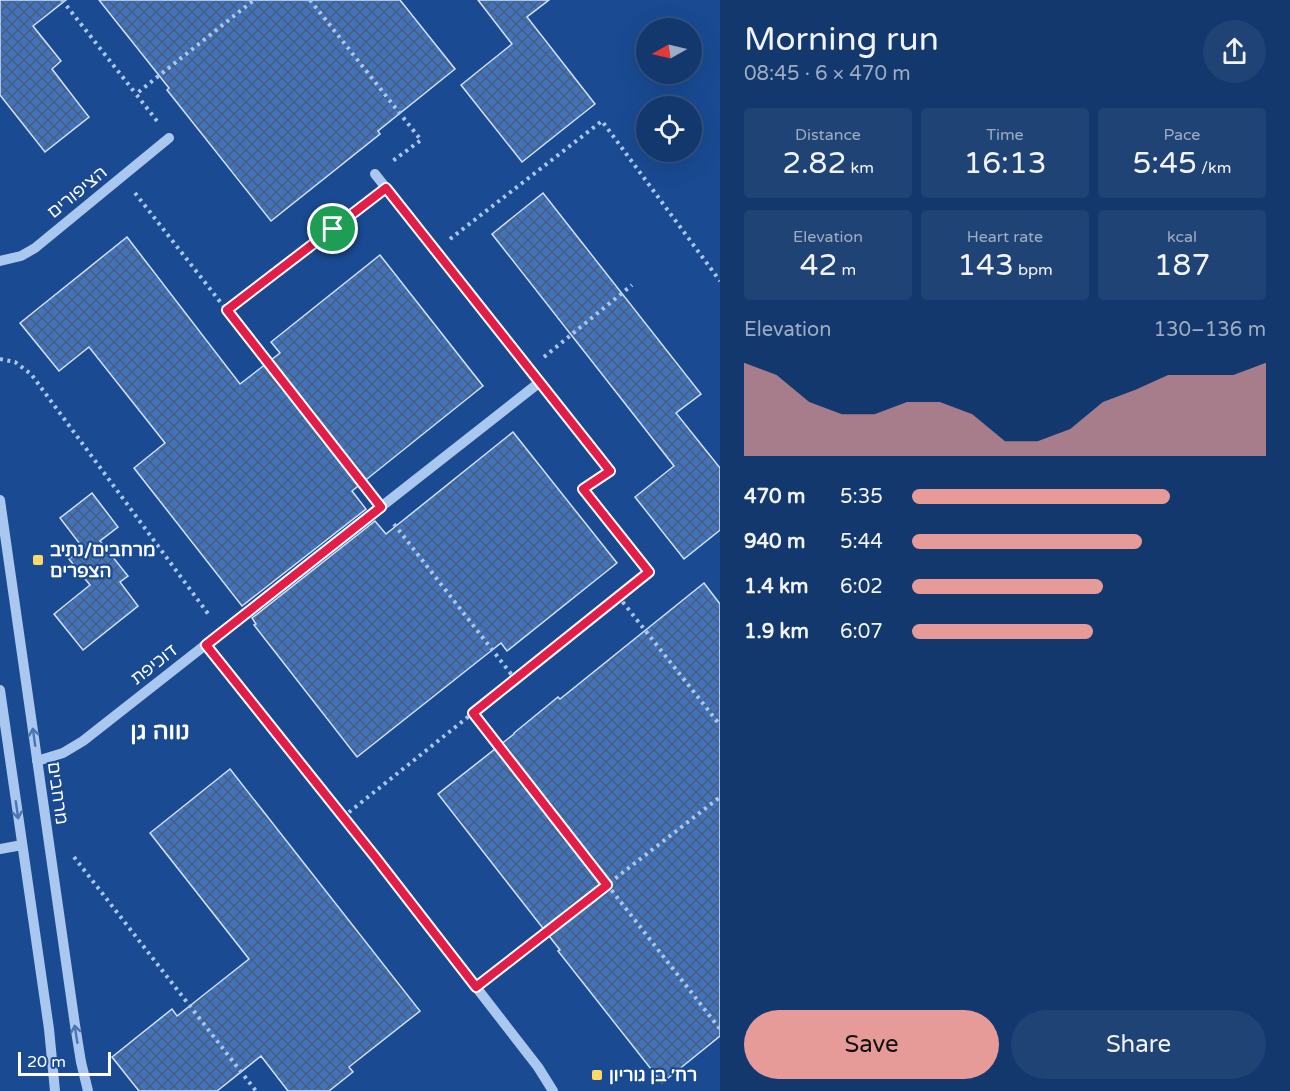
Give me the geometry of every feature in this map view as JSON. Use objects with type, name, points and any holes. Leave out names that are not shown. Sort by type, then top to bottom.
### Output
[{"type":"street","name":"הציפורים","points":[[0,261],[21,256],[35,248],[170,138]]},
{"type":"street","points":[[375,174],[610,471]]},
{"type":"street","name":"דוכיפת","points":[[37,761],[63,753],[83,741],[540,382]]},
{"type":"street","name":"מרחבים","points":[[0,500],[75,1025],[88,1091]]},
{"type":"street","points":[[0,690],[49,1029],[55,1091]]},
{"type":"street","points":[[0,849],[22,845]]},
{"type":"street","points":[[376,858],[538,1066],[553,1091]]},
{"type":"path","points":[[62,0],[170,138]]},
{"type":"path","points":[[136,94],[254,0]]},
{"type":"path","points":[[310,0],[421,140],[375,174]]},
{"type":"path","points":[[435,250],[602,121],[720,281]]},
{"type":"path","points":[[122,177],[515,679]]},
{"type":"path","points":[[227,310],[386,188]]},
{"type":"path","points":[[530,369],[632,285]]},
{"type":"path","points":[[0,359],[15,362],[31,374],[222,632]]},
{"type":"path","points":[[343,817],[649,572],[583,489],[610,471]]},
{"type":"path","points":[[618,596],[720,724]]},
{"type":"path","points":[[206,645],[376,858]]},
{"type":"path","points":[[473,713],[720,1029]]},
{"type":"path","points":[[476,987],[720,797]]},
{"type":"path","points":[[45,820],[256,1091]]},
{"type":"building","points":[[0,0],[66,0],[33,26],[61,61],[52,69],[89,117],[45,152],[0,95]]},
{"type":"building","points":[[99,0],[400,0],[455,69],[378,131],[380,134],[271,221]]},
{"type":"building","points":[[478,0],[549,0],[527,17],[595,104],[522,162],[461,85],[512,44]]},
{"type":"building","points":[[543,193],[701,394],[676,413],[720,468],[720,530],[684,559],[635,497],[674,466],[492,234]]},
{"type":"building","points":[[127,237],[240,384],[280,353],[271,342],[380,255],[483,386],[352,491],[366,509],[242,606],[134,468],[165,443],[89,347],[59,371],[20,323]]},
{"type":"building","points":[[513,432],[617,563],[507,651],[501,643],[357,757],[254,625],[256,624],[252,618],[375,521],[386,534]]},
{"type":"building","points":[[92,493],[118,527],[100,541],[128,576],[120,582],[138,606],[83,650],[54,614],[90,585],[69,559],[83,548],[60,518]]},
{"type":"building","points":[[704,583],[720,604],[720,1036],[662,1083],[438,794]]},
{"type":"building","points":[[230,769],[420,1011],[349,1067],[353,1072],[329,1091],[288,1091],[261,1056],[217,1091],[139,1091],[112,1057],[172,1009],[177,1016],[249,959],[150,833]]},
{"type":"place","name":"מרחבים/נתיב הצפרים","points":[[38,560]]},
{"type":"place","name":"רח׳ בן גוריון","points":[[597,1075]]},
{"type":"district","name":"נווה גן","points":[[160,731]]},
{"type":"route","points":[[386,188],[610,471],[583,489],[649,572],[473,713],[607,885],[476,987],[206,645],[381,507],[227,310],[333,229],[386,188]]}]
